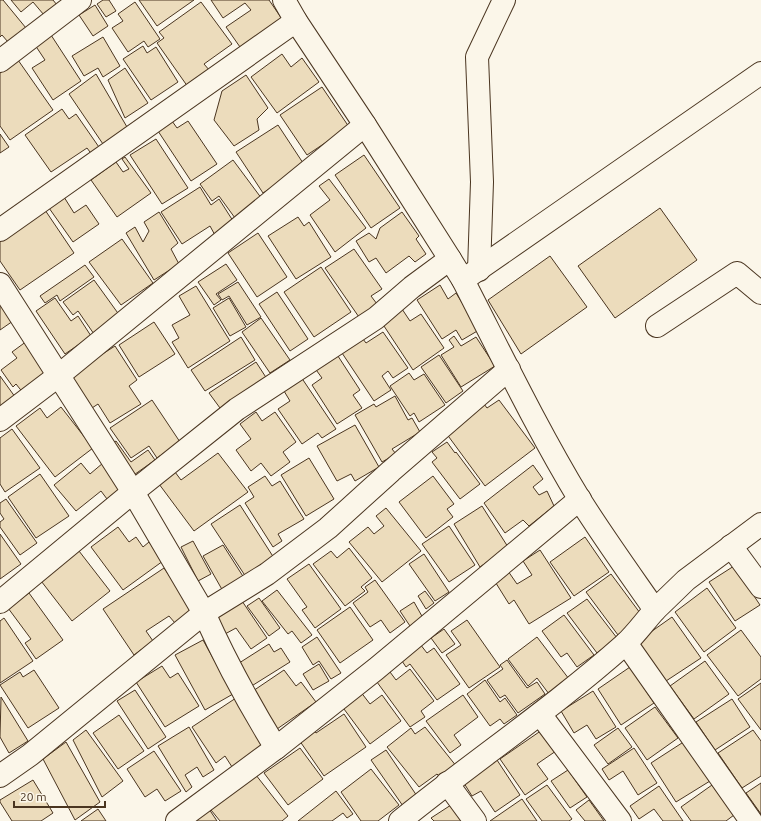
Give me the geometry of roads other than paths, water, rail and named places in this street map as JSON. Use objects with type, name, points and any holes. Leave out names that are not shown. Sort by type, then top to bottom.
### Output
[{"type":"street","points":[[0,61],[80,0]]},
{"type":"street","points":[[284,0],[450,258],[471,275]]},
{"type":"street","points":[[504,0],[477,57],[482,182],[471,275],[509,369],[540,429],[580,499],[612,548],[656,610]]},
{"type":"street","points":[[0,230],[296,20]]},
{"type":"street","points":[[471,275],[761,73]]},
{"type":"street","points":[[0,420],[58,376],[365,125]]},
{"type":"street","points":[[0,602],[133,492],[237,409],[376,318],[412,287],[450,258]]},
{"type":"street","points":[[657,326],[737,272],[761,293]]},
{"type":"street","points":[[0,284],[133,492],[204,613],[223,656],[246,699],[276,748]]},
{"type":"street","points":[[0,776],[30,755],[204,613],[267,574],[328,528],[391,471],[509,369]]},
{"type":"street","points":[[177,821],[276,748],[376,669],[580,499]]},
{"type":"street","points":[[400,821],[447,783],[540,714],[626,643],[686,580],[761,524]]},
{"type":"street","points":[[731,546],[761,587]]},
{"type":"street","points":[[626,643],[751,821]]},
{"type":"street","points":[[540,714],[620,821]]},
{"type":"street","points":[[447,783],[475,821]]}]
